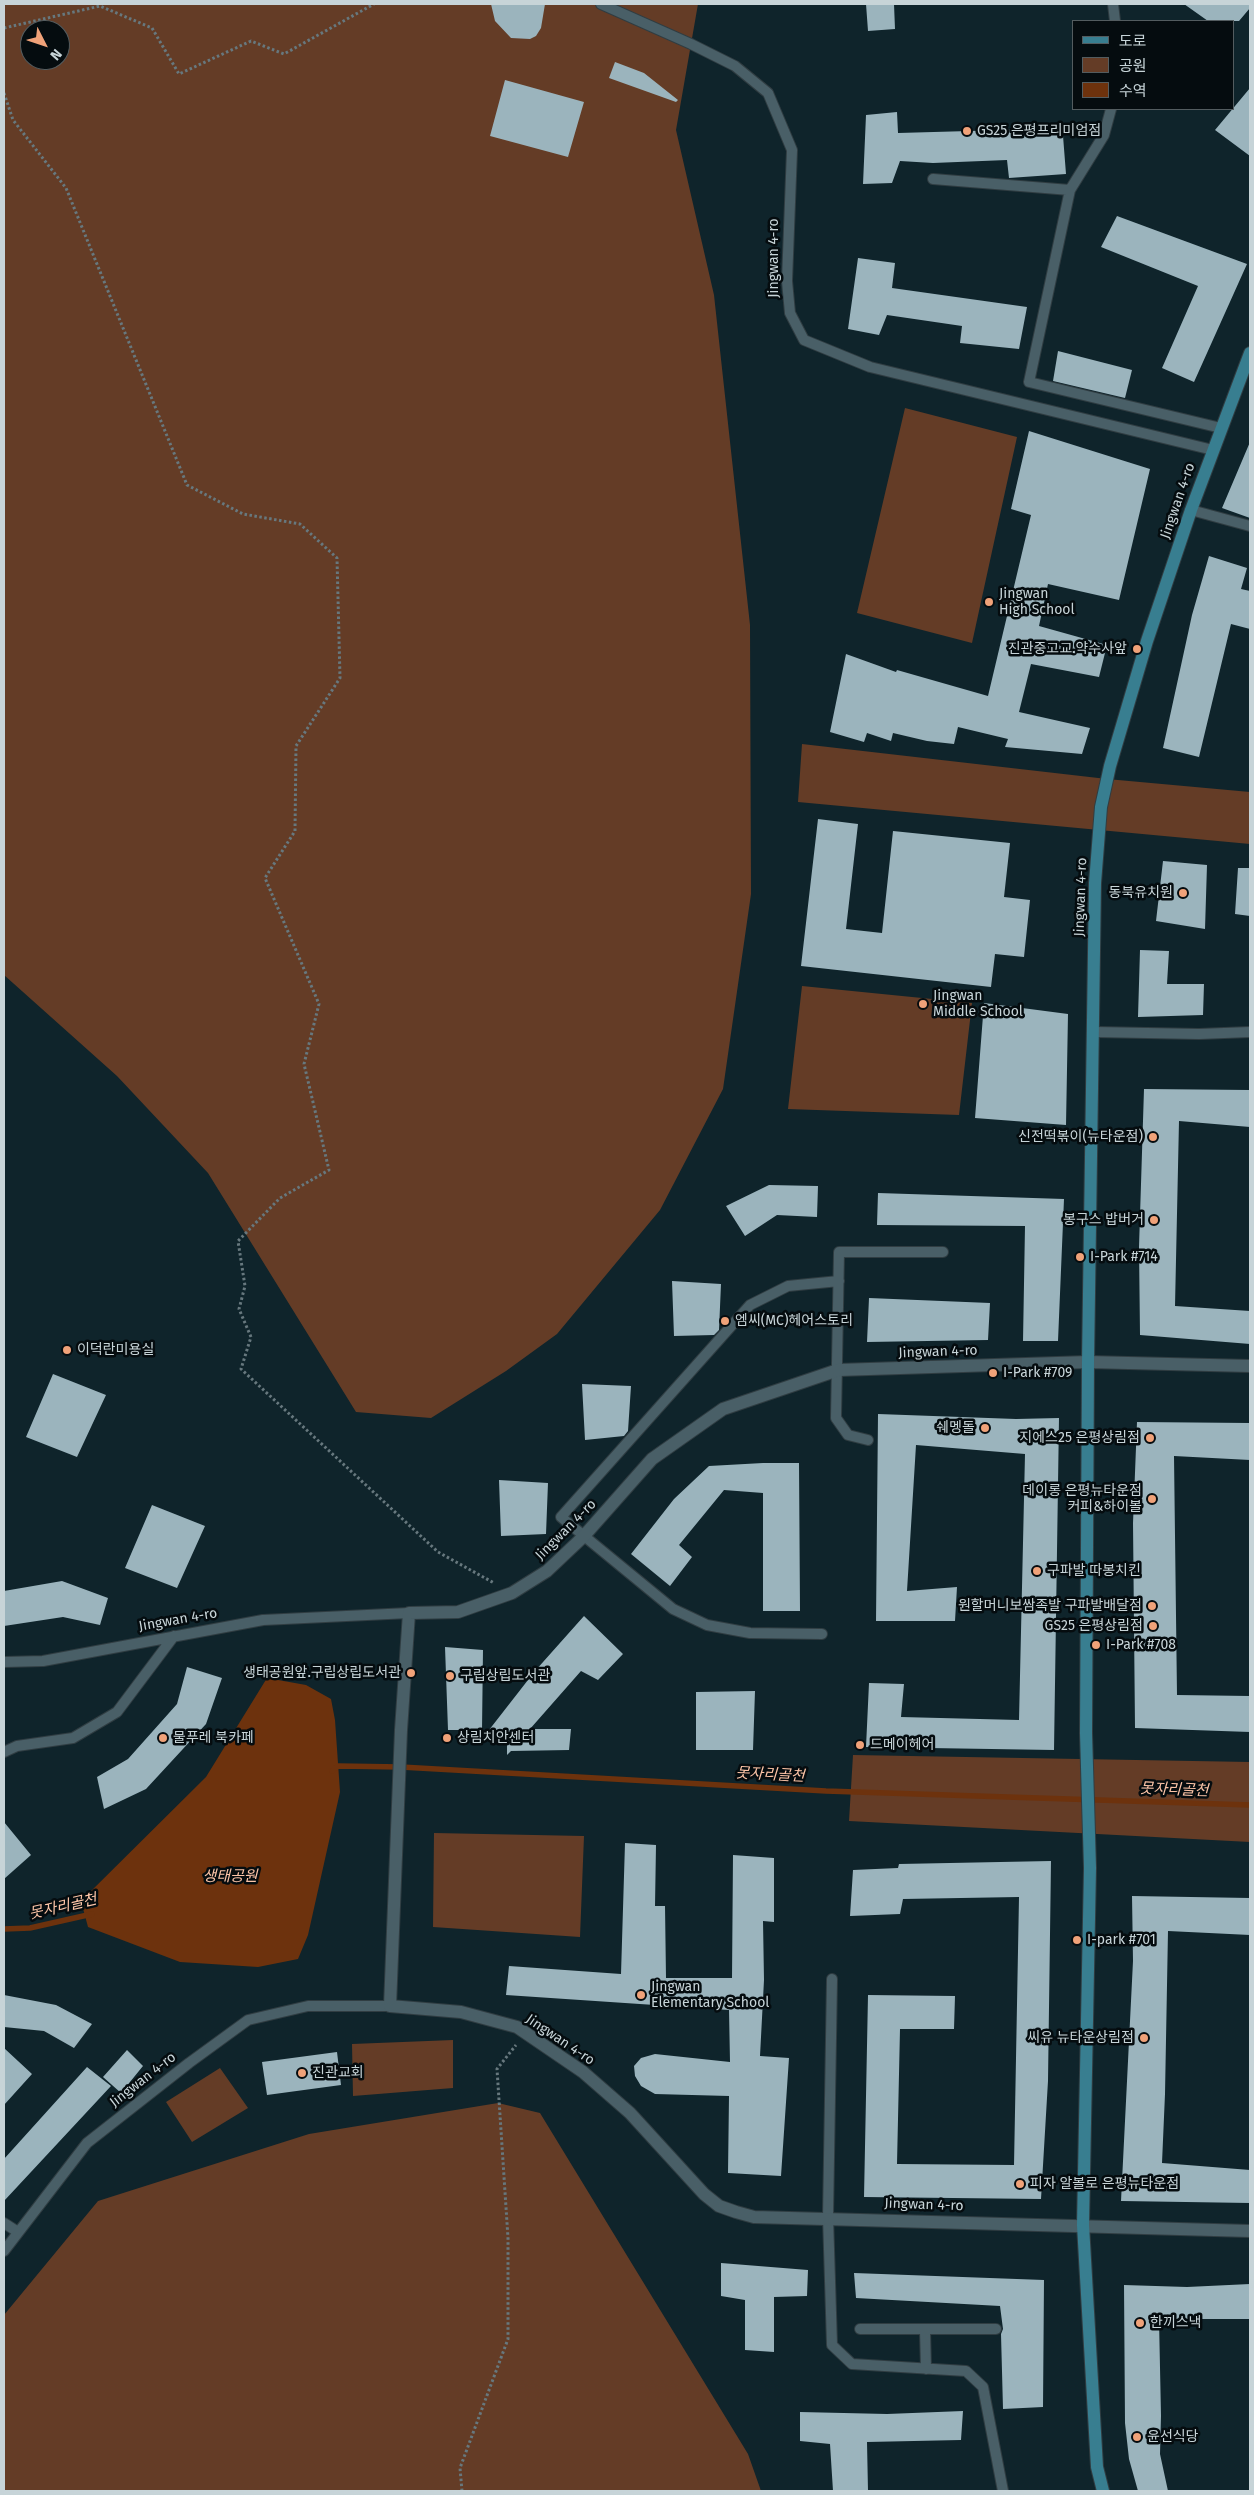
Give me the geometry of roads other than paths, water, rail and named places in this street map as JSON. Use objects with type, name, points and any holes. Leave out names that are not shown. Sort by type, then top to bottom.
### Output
[{"type":"street","name":"Jingwan 4-ro","points":[[1083,2225],[1090,1868],[1086,1734],[1088,1362],[1095,1032],[1095,883],[1102,807],[1110,766],[1147,641],[1191,510],[1250,352]]},
{"type":"street","name":"Jingwan 4-ro","points":[[409,1613],[458,1612],[512,1593],[547,1571],[583,1537],[652,1459],[723,1409],[838,1370],[1088,1362]]},
{"type":"street","points":[[1088,1362],[1250,1366]]},
{"type":"street","points":[[390,2006],[400,1816],[401,1730],[409,1613]]},
{"type":"street","name":"Jingwan 4-ro","points":[[390,2006],[462,2012],[518,2027],[583,2072],[630,2113],[687,2178],[719,2206],[754,2217],[828,2217],[1250,2231]]},
{"type":"street","points":[[1083,2225],[1097,2467],[1103,2491]]},
{"type":"lane","name":"Jingwan 4-ro","points":[[601,4],[735,66],[768,93],[792,150],[787,281],[790,313],[804,340],[870,367],[1213,450]]},
{"type":"lane","points":[[1113,4],[1115,20]]},
{"type":"lane","points":[[1111,110],[1104,135],[1070,190],[1029,382],[1221,428]]},
{"type":"lane","points":[[933,179],[1070,190]]},
{"type":"lane","points":[[1191,510],[1250,526]]},
{"type":"lane","points":[[1095,1032],[1199,1034],[1250,1032]]},
{"type":"lane","points":[[868,1440],[848,1435],[836,1418],[839,1252],[943,1252]]},
{"type":"lane","points":[[822,1634],[750,1633],[707,1625],[673,1609],[561,1517],[750,1304],[788,1286],[839,1281]]},
{"type":"lane","name":"Jingwan 4-ro","points":[[4,1662],[43,1661],[263,1620],[409,1613]]},
{"type":"lane","points":[[4,1752],[17,1746],[73,1738],[117,1712],[174,1636]]},
{"type":"lane","points":[[832,1979],[828,2217],[832,2345],[852,2364],[966,2371],[983,2387],[1003,2491]]},
{"type":"lane","name":"Jingwan 4-ro","points":[[4,2251],[87,2143],[189,2063],[248,2020],[308,2006],[390,2006]]},
{"type":"lane","points":[[4,2223],[18,2232]]},
{"type":"lane","points":[[860,2329],[996,2329]]},
{"type":"lane","points":[[925,2330],[926,2369]]},
{"type":"water","name":"생태공원","points":[[267,1678],[306,1685],[331,1699],[335,1720],[340,1792],[308,1935],[298,1959],[258,1967],[180,1962],[88,1927],[81,1901],[206,1777]]},
{"type":"waterway","name":"못자리골천","points":[[332,1771],[338,1766],[401,1767],[826,1791],[1250,1805]]},
{"type":"waterway","name":"못자리골천","points":[[4,1929],[30,1928],[92,1914]]},
{"type":"place","name":"GS25 은평프리미엄점","points":[[967,131]]},
{"type":"place","name":"Jingwan High School","points":[[989,602]]},
{"type":"place","name":"진관중고교.약수사앞","points":[[1137,649]]},
{"type":"place","name":"동북유치원","points":[[1183,893]]},
{"type":"place","name":"Jingwan Middle School","points":[[923,1004]]},
{"type":"place","name":"신전떡볶이(뉴타운점)","points":[[1153,1137]]},
{"type":"place","name":"봉구스 밥버거","points":[[1154,1220]]},
{"type":"place","name":"I-Park #714","points":[[1080,1257]]},
{"type":"place","name":"엠씨(MC)헤어스토리","points":[[725,1321]]},
{"type":"place","name":"이덕란미용실","points":[[67,1350]]},
{"type":"place","name":"I-Park #709","points":[[993,1373]]},
{"type":"place","name":"쉐멩돌","points":[[985,1428]]},
{"type":"place","name":"지에스25 은평상림점","points":[[1150,1438]]},
{"type":"place","name":"데이롱 은평뉴타운점 커피&하이볼","points":[[1152,1499]]},
{"type":"place","name":"구파발 따봉치킨","points":[[1037,1571]]},
{"type":"place","name":"원할머니보쌈족발 구파발배달점","points":[[1152,1606]]},
{"type":"place","name":"GS25 은평상림점","points":[[1153,1626]]},
{"type":"place","name":"I-Park #708","points":[[1096,1645]]},
{"type":"place","name":"생태공원앞.구립상립도서관","points":[[411,1673]]},
{"type":"place","name":"구립상립도서관","points":[[450,1676]]},
{"type":"place","name":"물푸레 북카페","points":[[163,1738]]},
{"type":"place","name":"상림치안센터","points":[[447,1738]]},
{"type":"place","name":"드메이헤어","points":[[860,1745]]},
{"type":"place","name":"I-park #701","points":[[1077,1940]]},
{"type":"place","name":"Jingwan Elementary School","points":[[641,1995]]},
{"type":"place","name":"씨유 뉴타운상림점","points":[[1144,2038]]},
{"type":"place","name":"진관교회","points":[[302,2073]]},
{"type":"place","name":"피자 알볼로 은평뉴타운점","points":[[1020,2184]]},
{"type":"place","name":"한끼스낵","points":[[1140,2323]]},
{"type":"place","name":"윤선식당","points":[[1137,2437]]}]
